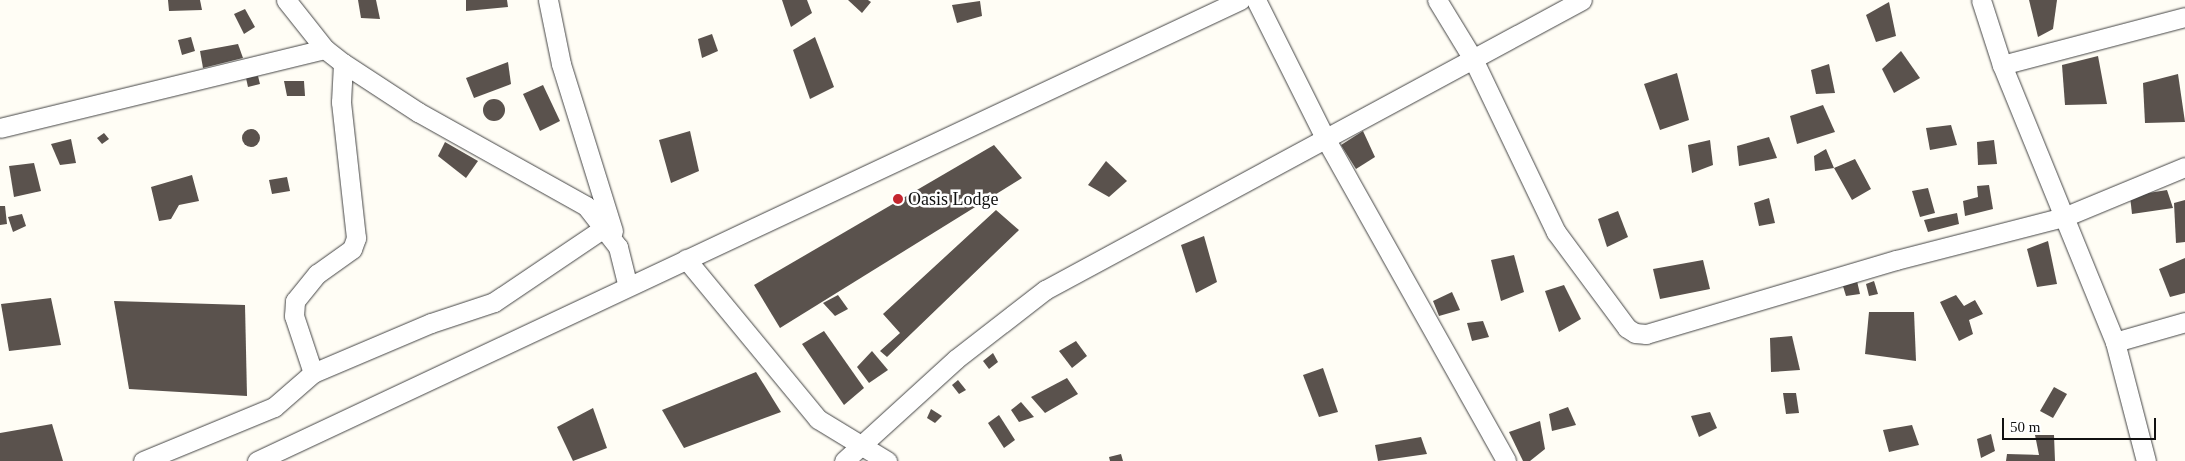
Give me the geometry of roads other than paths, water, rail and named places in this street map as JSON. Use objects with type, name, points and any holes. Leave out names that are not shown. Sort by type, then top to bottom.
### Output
[{"type":"street","points":[[286,0],[325,48],[343,63],[418,112],[568,193],[605,227],[618,246]]},
{"type":"street","points":[[548,0],[561,64],[618,246],[627,284]]},
{"type":"street","points":[[257,461],[627,284],[686,259],[1240,0]]},
{"type":"street","points":[[1256,0],[1325,138],[1506,461]]},
{"type":"street","points":[[1437,0],[1473,59],[1556,232],[1627,328],[1635,332],[1646,334],[1896,260],[2064,217],[2185,167]]},
{"type":"street","points":[[844,461],[858,445],[1045,290],[1582,0]]},
{"type":"street","points":[[1981,0],[2002,65],[2116,342],[2146,461]]},
{"type":"street","points":[[2002,65],[2185,17]]},
{"type":"street","points":[[0,128],[325,48]]},
{"type":"street","points":[[312,374],[294,316],[295,300],[317,274],[352,249],[356,238],[341,102],[343,63]]},
{"type":"street","points":[[143,461],[274,407],[312,374],[431,323],[494,302],[605,227]]},
{"type":"street","points":[[686,259],[818,418],[858,445],[887,461]]},
{"type":"street","points":[[2116,342],[2185,322]]},
{"type":"place","name":"Oasis Lodge","points":[[898,199]]}]
